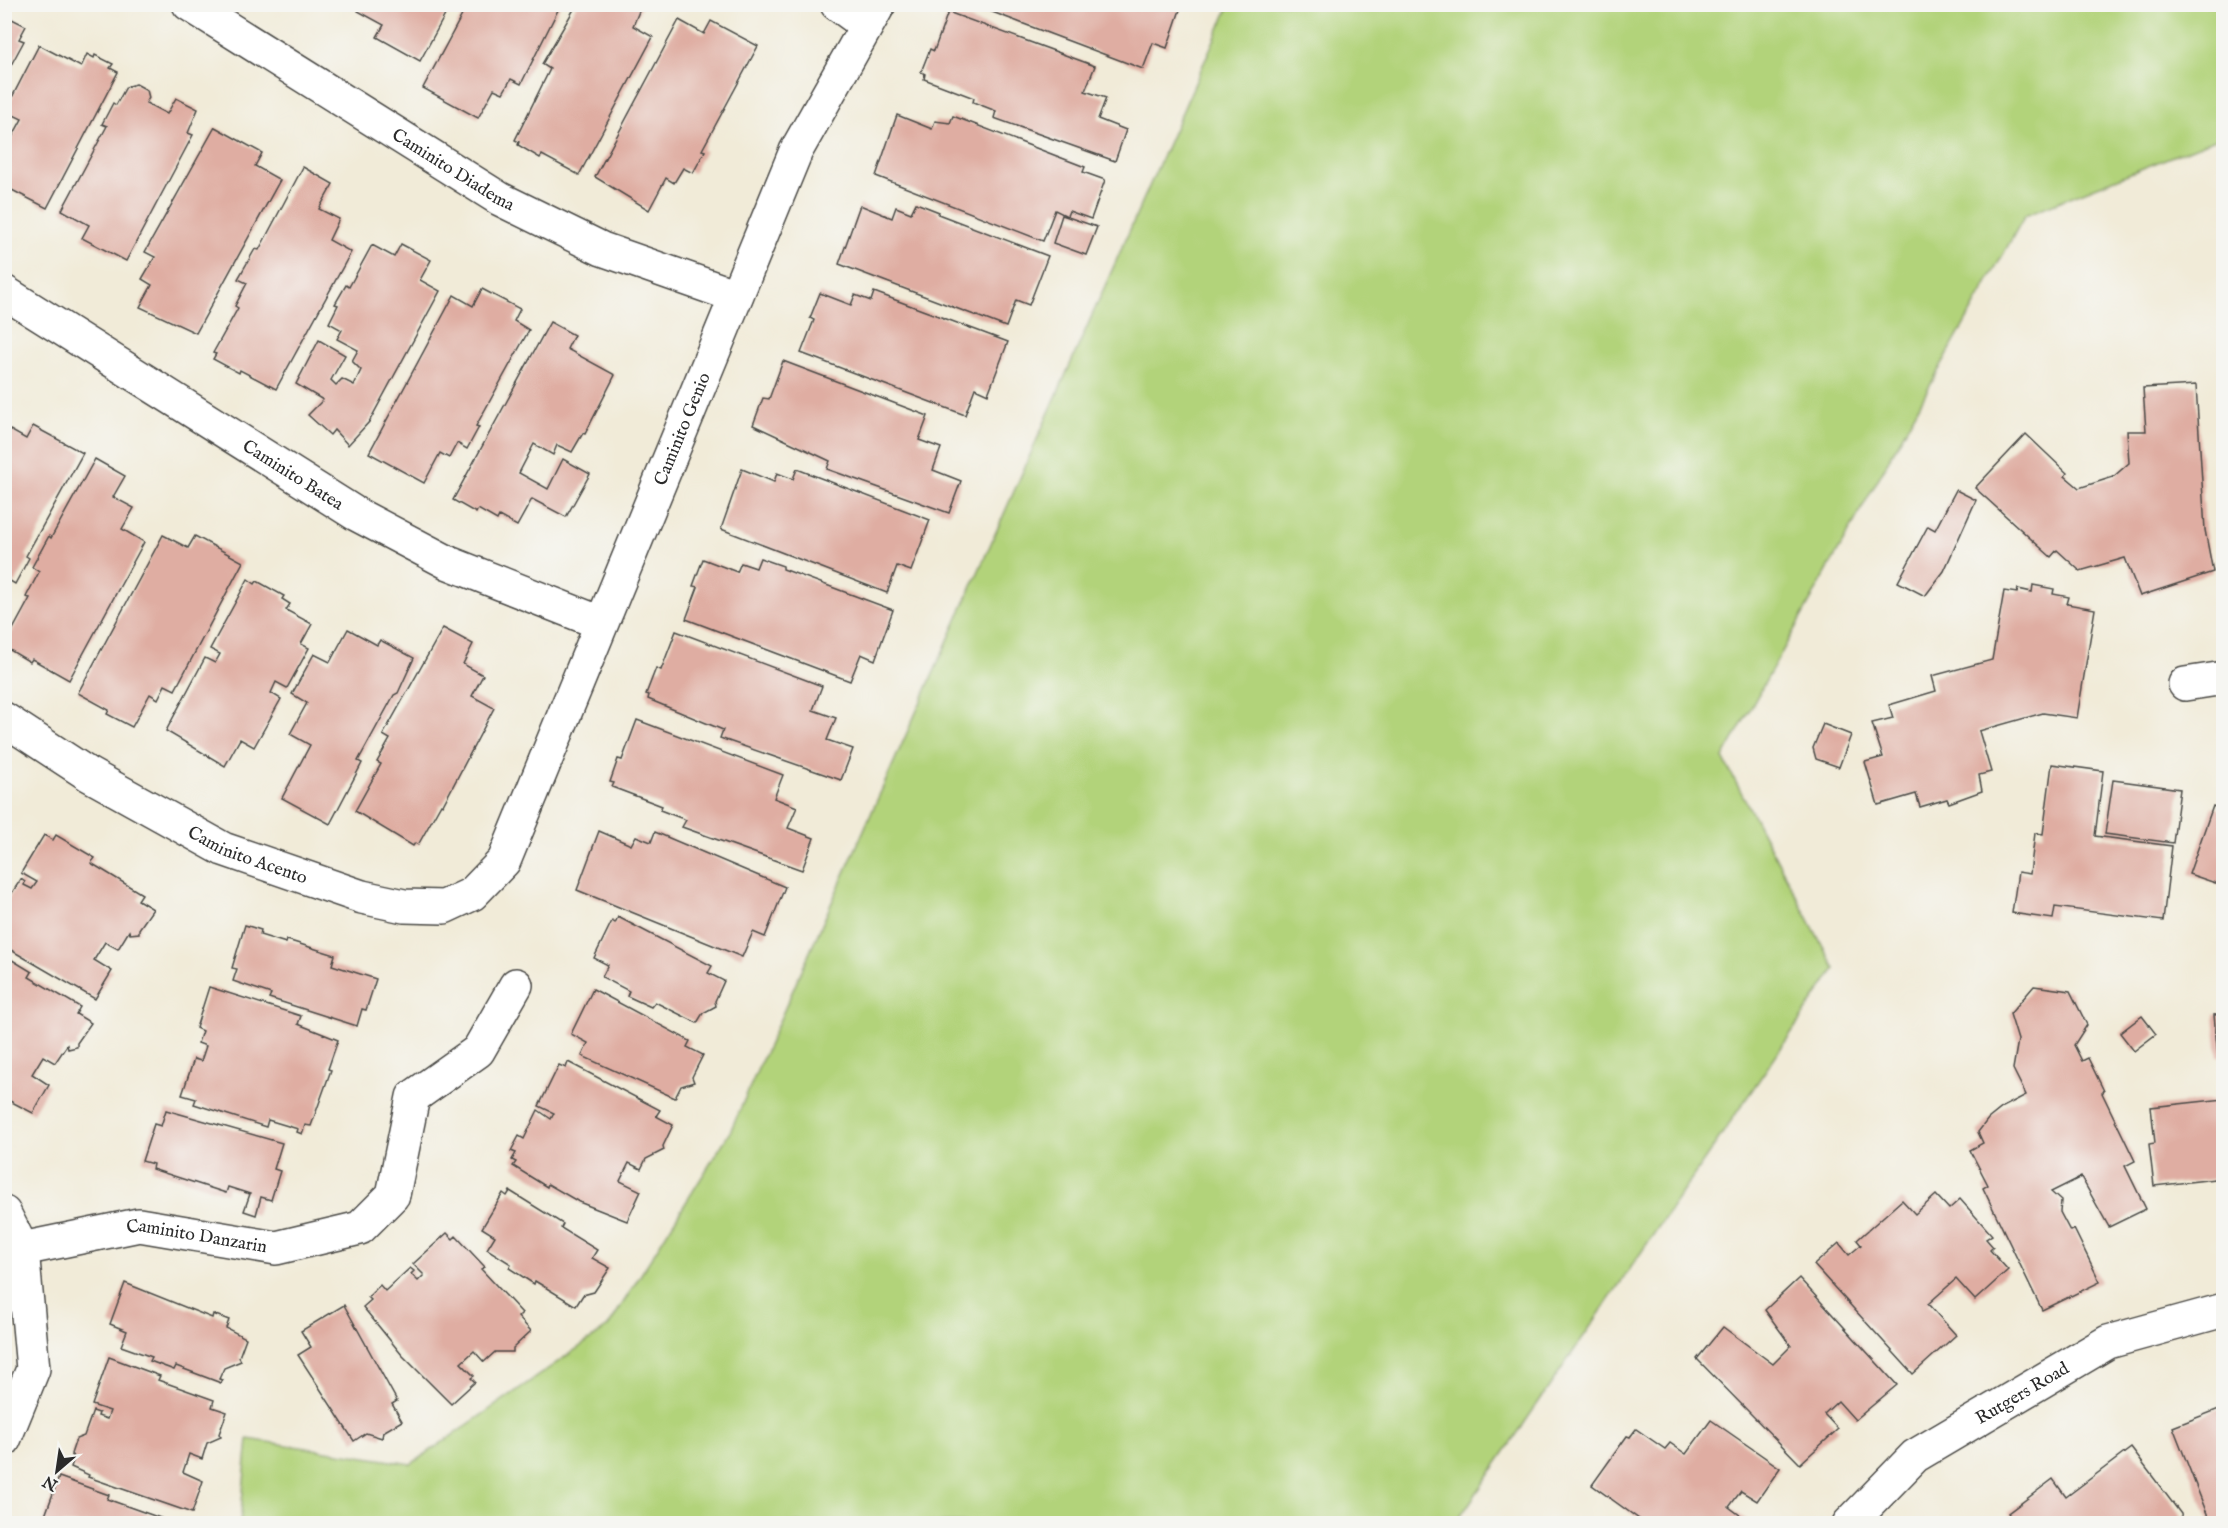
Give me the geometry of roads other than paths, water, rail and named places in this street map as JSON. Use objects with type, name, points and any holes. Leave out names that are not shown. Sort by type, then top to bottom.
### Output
[{"type":"street","name":"Caminito Diadema","points":[[189,4],[500,199],[602,249],[736,296]]},
{"type":"street","points":[[837,4],[873,15]]},
{"type":"street","name":"Caminito Genio","points":[[504,861],[796,151],[873,15]]},
{"type":"street","name":"Caminito Batea","points":[[4,292],[356,514],[449,563],[601,623]]},
{"type":"street","points":[[2185,684],[2223,678]]},
{"type":"street","name":"Caminito Acento","points":[[4,719],[88,774],[223,849],[362,897],[405,906],[444,907],[472,894],[504,861]]},
{"type":"street","name":"Caminito Danzarin","points":[[22,1249],[139,1225],[276,1248],[360,1228],[393,1194],[414,1096],[478,1051],[516,985]]},
{"type":"street","points":[[4,1213],[22,1249],[33,1369],[4,1440]]},
{"type":"street","name":"Rutgers Road","points":[[1849,1524],[1915,1456],[2108,1342],[2223,1310]]}]
